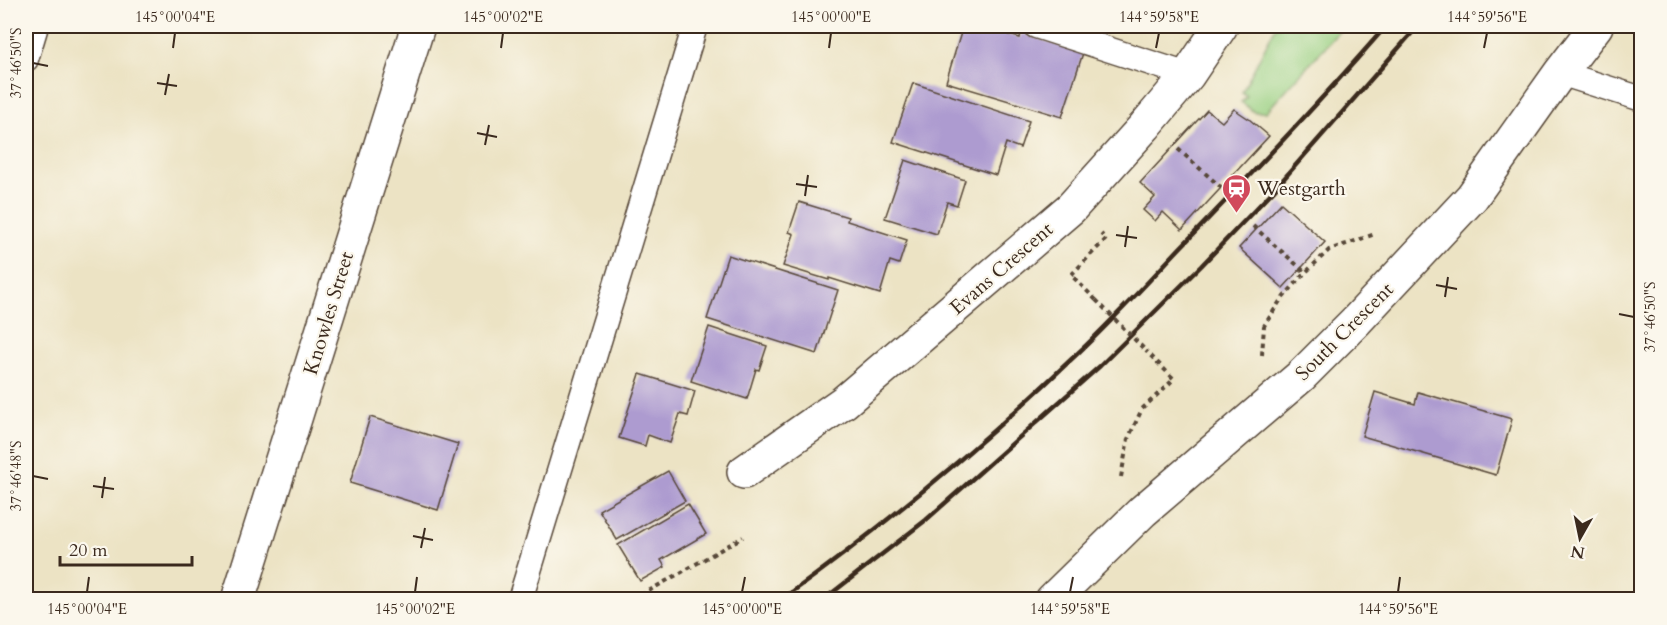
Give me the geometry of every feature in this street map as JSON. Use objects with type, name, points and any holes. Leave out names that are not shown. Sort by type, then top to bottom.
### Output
[{"type":"street","name":"Knowles Street","points":[[238,600],[418,26]]},
{"type":"street","name":"Evans Crescent","points":[[744,472],[844,402],[1071,208],[1188,75],[1221,26]]},
{"type":"street","name":"South Crescent","points":[[1052,600],[1143,511],[1300,376],[1357,320],[1472,197],[1596,26]]},
{"type":"lane","points":[[26,59],[36,26]]},
{"type":"lane","points":[[520,600],[695,26]]},
{"type":"lane","points":[[1036,26],[1188,75]]},
{"type":"lane","points":[[1560,74],[1641,99]]},
{"type":"path","points":[[1173,145],[1223,189]]},
{"type":"path","points":[[1253,226],[1306,273]]},
{"type":"path","points":[[1262,355],[1264,326],[1280,301],[1306,273],[1329,250],[1375,234]]},
{"type":"path","points":[[1106,239],[1071,275],[1174,379],[1142,410],[1128,439],[1120,481]]},
{"type":"path","points":[[633,600],[743,537]]},
{"type":"green space","points":[[1276,26],[1344,26],[1266,112],[1254,112],[1241,102],[1247,96],[1242,92]]},
{"type":"building","points":[[963,26],[997,26],[1001,27],[999,32],[1020,38],[1021,33],[1083,53],[1062,117],[946,82]]},
{"type":"building","points":[[913,83],[1029,121],[1020,148],[1006,143],[996,175],[893,142]]},
{"type":"building","points":[[1234,109],[1269,136],[1182,230],[1163,212],[1155,221],[1143,210],[1155,197],[1140,183],[1207,110],[1222,122]]},
{"type":"building","points":[[905,160],[965,180],[957,205],[947,202],[937,234],[885,218]]},
{"type":"building","points":[[799,202],[848,217],[847,221],[907,240],[899,264],[890,261],[880,294],[783,266],[794,234],[789,232]]},
{"type":"building","points":[[1281,203],[1325,242],[1283,288],[1239,248]]},
{"type":"building","points":[[728,255],[838,290],[817,354],[707,319]]},
{"type":"building","points":[[709,327],[767,346],[759,370],[756,369],[747,399],[691,381]]},
{"type":"building","points":[[640,374],[695,391],[688,416],[680,414],[670,443],[648,435],[645,446],[619,438]]},
{"type":"building","points":[[1375,392],[1415,404],[1418,392],[1512,419],[1496,475],[1362,436]]},
{"type":"building","points":[[370,417],[458,444],[438,510],[350,483]]},
{"type":"building","points":[[668,471],[685,501],[617,540],[599,510]]},
{"type":"building","points":[[688,504],[706,534],[661,560],[665,567],[640,581],[618,545]]},
{"type":"railway","points":[[781,600],[934,482],[1078,353],[1258,166],[1386,26]]},
{"type":"railway","points":[[823,600],[926,520],[1100,366],[1273,191],[1418,26]]},
{"type":"place","name":"Westgarth","points":[[1236,214]]}]
